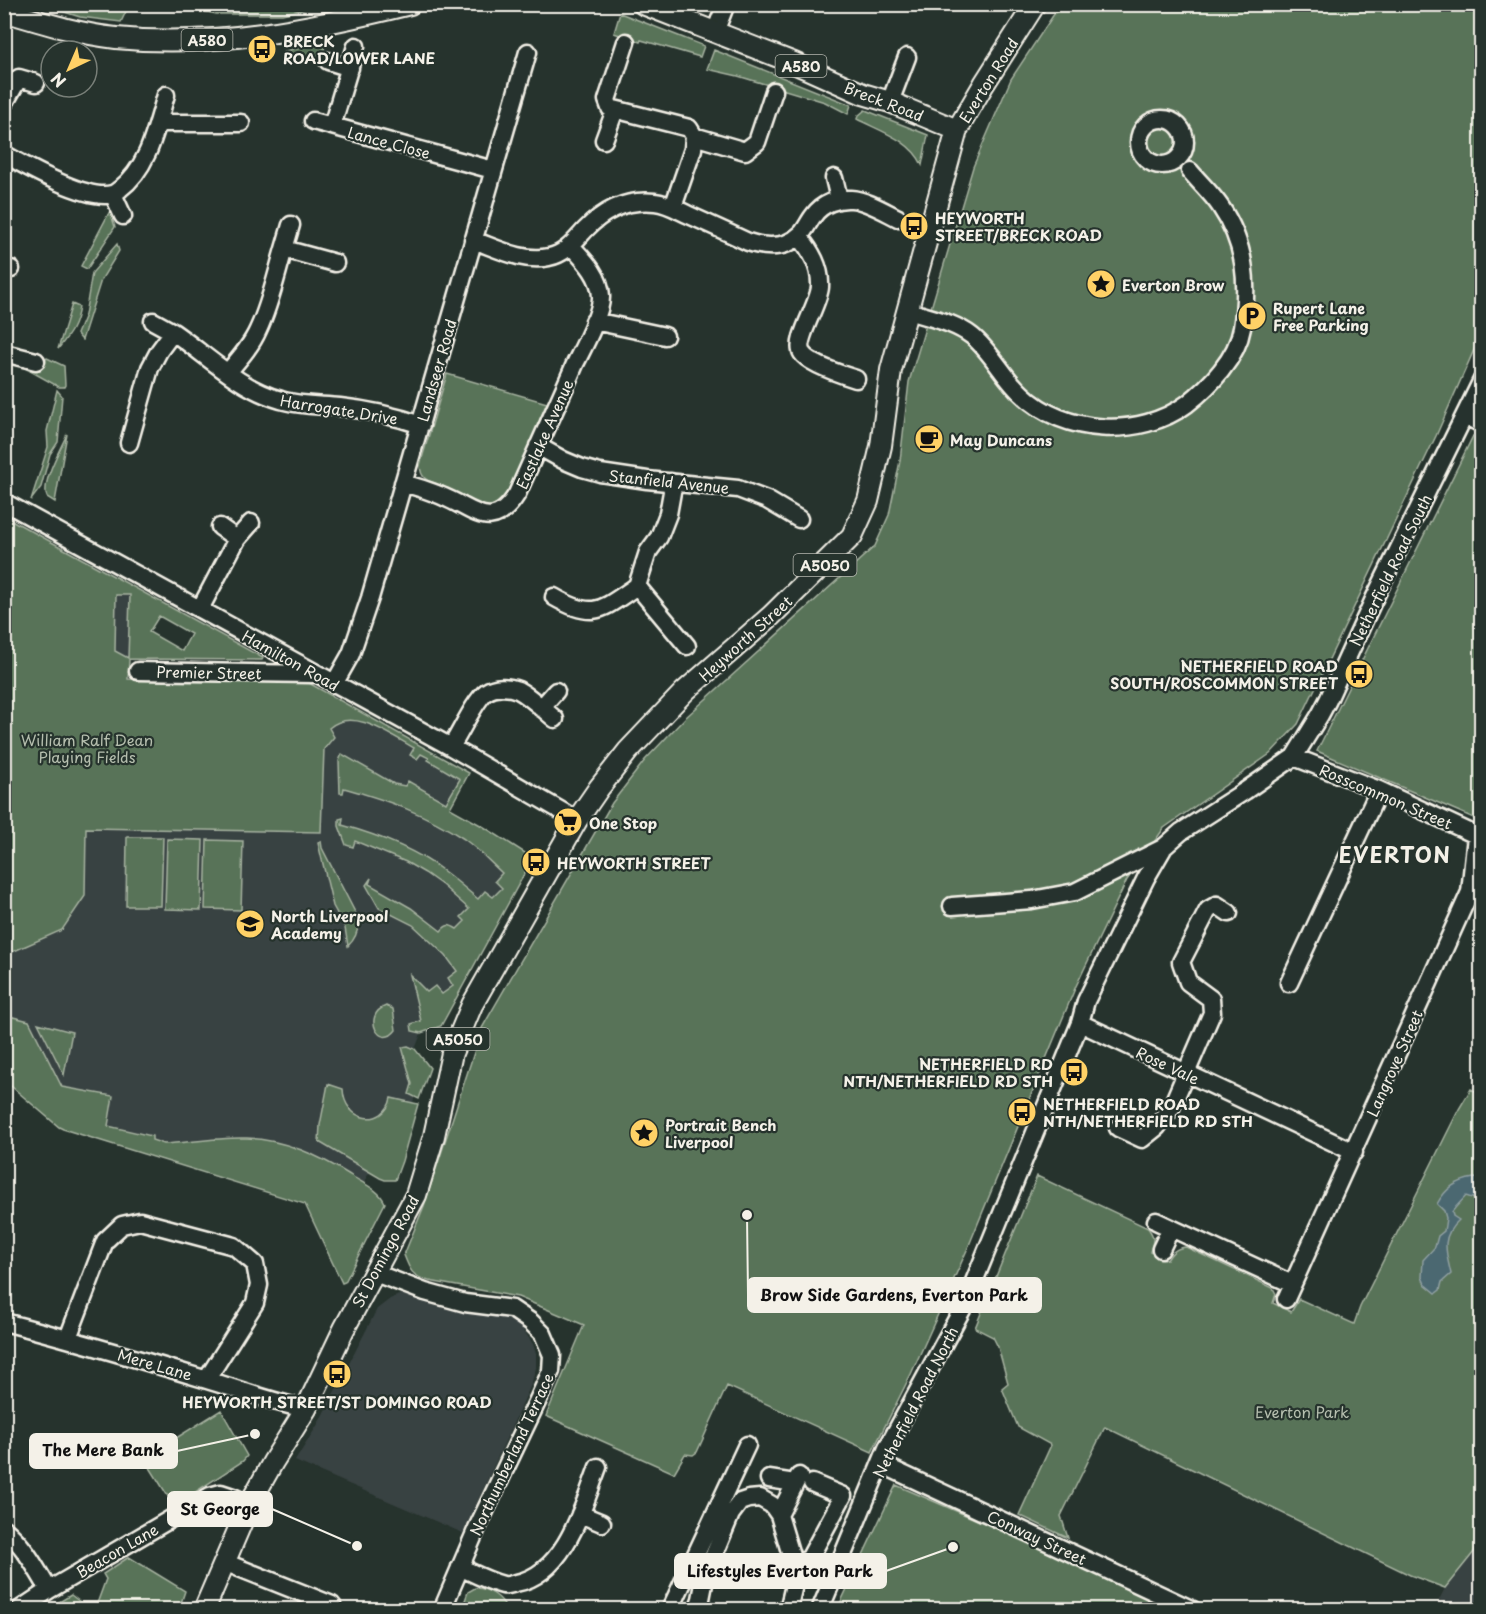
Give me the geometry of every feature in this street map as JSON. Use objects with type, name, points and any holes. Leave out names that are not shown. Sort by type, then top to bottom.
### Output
[{"type":"main road","name":"A580","points":[[4,11],[62,28],[114,38],[184,42],[232,39],[287,31],[346,20],[410,4]]},
{"type":"main road","name":"Breck Road","points":[[643,4],[957,130]]},
{"type":"main road","name":"Everton Road","points":[[930,230],[957,130],[1035,4]]},
{"type":"main road","name":"Heyworth Street","points":[[577,820],[598,788],[628,751],[685,691],[771,616],[852,536],[868,501],[880,446],[891,370],[930,230]]},
{"type":"main road","name":"St Domingo Road","points":[[204,1610],[249,1505],[273,1461],[306,1409],[344,1329],[416,1196],[434,1136],[452,1053],[472,1005],[577,820]]},
{"type":"street","points":[[715,32],[726,4]]},
{"type":"street","points":[[626,42],[607,100],[610,108],[689,128],[694,136],[693,149],[673,207]]},
{"type":"street","name":"Lance Close","points":[[356,46],[332,126],[493,170]]},
{"type":"street","name":"Landseer Road","points":[[334,684],[351,654],[360,630],[528,52]]},
{"type":"street","points":[[890,102],[907,57]]},
{"type":"street","points":[[328,61],[350,68]]},
{"type":"street","points":[[4,104],[19,78],[36,83]]},
{"type":"street","points":[[694,136],[745,151],[757,142],[774,91]]},
{"type":"street","points":[[4,154],[56,182],[98,194],[113,194],[137,173],[146,156],[166,95]]},
{"type":"street","points":[[604,140],[615,110]]},
{"type":"street","points":[[313,121],[332,126]]},
{"type":"street","points":[[158,123],[242,123]]},
{"type":"street","points":[[909,311],[957,326],[974,337],[1023,395],[1056,417],[1071,422],[1109,428],[1145,423],[1164,417],[1183,407],[1202,393],[1216,378],[1230,357],[1241,333],[1246,285],[1245,265],[1239,246],[1220,206],[1178,158]]},
{"type":"street","points":[[834,178],[839,199]]},
{"type":"street","points":[[113,194],[123,216]]},
{"type":"street","points":[[473,240],[513,254],[538,258],[549,257],[571,246],[586,228],[614,208],[624,204],[647,201],[673,207],[759,245],[770,247],[781,245],[800,236],[813,215],[829,203],[839,199],[852,199],[898,218]]},
{"type":"street","points":[[228,372],[258,332],[291,225]]},
{"type":"street","points":[[800,236],[816,263],[820,286],[816,305],[801,339],[802,353],[820,365],[856,379]]},
{"type":"street","name":"Eastlake Avenue","points":[[403,483],[444,496],[476,514],[493,515],[512,503],[601,305],[600,285],[586,262],[571,246]]},
{"type":"street","points":[[284,249],[335,263]]},
{"type":"street","name":"Harrogate Drive","points":[[153,321],[262,394],[283,401],[383,413],[421,425]]},
{"type":"street","points":[[594,321],[665,336]]},
{"type":"street","points":[[129,443],[150,368],[172,332]]},
{"type":"street","points":[[4,352],[36,361]]},
{"type":"street","name":"Netherfield Road South","points":[[1294,757],[1328,700],[1374,599],[1482,381]]},
{"type":"street","points":[[1465,416],[1482,424]]},
{"type":"street","name":"Stanfield Avenue","points":[[538,446],[563,460],[600,473],[738,489],[767,500],[799,519]]},
{"type":"street","points":[[554,597],[577,609],[595,611],[603,609],[637,586],[648,552],[659,537],[668,514],[672,492],[671,482]]},
{"type":"street","name":"Hamilton Road","points":[[4,502],[451,747],[577,820]]},
{"type":"street","points":[[200,609],[237,539],[251,523]]},
{"type":"street","points":[[220,527],[237,539]]},
{"type":"street","points":[[637,586],[687,646]]},
{"type":"street","name":"Premier Street","points":[[138,671],[316,674]]},
{"type":"street","points":[[451,747],[484,693],[493,688],[512,688],[520,691],[555,719]]},
{"type":"street","points":[[541,708],[556,691]]},
{"type":"street","name":"Rosscommon Street","points":[[1294,757],[1379,790],[1479,837]]},
{"type":"street","name":"Netherfield Road North","points":[[819,1610],[887,1448],[964,1306],[1080,1023],[1086,1001],[1146,878],[1164,847],[1181,832],[1294,757]]},
{"type":"street","points":[[1289,983],[1379,790]]},
{"type":"street","name":"Langrove Street","points":[[1156,1221],[1289,1292],[1470,892],[1479,837]]},
{"type":"street","points":[[952,906],[1032,900],[1075,892],[1164,847]]},
{"type":"street","points":[[1118,1128],[1142,1139],[1157,1127],[1171,1108],[1212,1013],[1211,999],[1188,982],[1181,962],[1208,910],[1217,905],[1229,913]]},
{"type":"street","name":"Rose Vale","points":[[1080,1023],[1354,1152]]},
{"type":"street","points":[[68,1338],[105,1241],[122,1225],[140,1221],[234,1246],[255,1264],[259,1285],[255,1303],[207,1379]]},
{"type":"street","points":[[1161,1249],[1171,1228]]},
{"type":"street","name":"Northumberland Terrace","points":[[375,1273],[425,1292],[465,1303],[512,1309],[531,1322],[543,1334],[552,1355],[550,1371],[538,1400],[442,1610]]},
{"type":"street","name":"Mere Lane","points":[[4,1322],[68,1338],[306,1409]]},
{"type":"street","points":[[670,1610],[747,1445]]},
{"type":"street","name":"Conway Street","points":[[881,1464],[1193,1610]]},
{"type":"street","points":[[460,1567],[504,1585],[527,1581],[547,1568],[561,1552],[580,1514],[598,1467]]},
{"type":"street","points":[[769,1479],[802,1481],[843,1496],[809,1559],[793,1564]]},
{"type":"street","points":[[779,1515],[802,1481]]},
{"type":"street","name":"Beacon Lane","points":[[19,1610],[210,1496],[220,1493],[249,1505]]},
{"type":"street","points":[[698,1610],[706,1574],[731,1514],[740,1502],[760,1498],[772,1504],[779,1515],[793,1564],[794,1585],[788,1610]]},
{"type":"street","points":[[580,1514],[602,1523]]},
{"type":"street","points":[[4,1529],[27,1553],[49,1590]]},
{"type":"street","points":[[224,1562],[331,1607]]},
{"type":"shaded area","name":"North Liverpool Academy","points":[[4,516],[131,585],[128,679],[309,683],[469,773],[450,808],[533,858],[458,989],[441,1026],[421,1034],[415,1049],[428,1064],[388,1165],[370,1171],[363,1184],[342,1283],[305,1204],[63,1129],[5,1081]]},
{"type":"shaded area","points":[[401,1294],[449,1309],[505,1317],[522,1328],[533,1344],[536,1354],[536,1368],[531,1385],[463,1533],[295,1461],[318,1424],[377,1309]]},
{"type":"shaded area","points":[[1481,1536],[1481,1609],[1434,1610],[1445,1588],[1474,1552]]},
{"type":"green space","points":[[129,4],[121,22],[80,17],[43,5]]},
{"type":"green space","points":[[195,4],[325,5],[282,14],[216,14],[195,9]]},
{"type":"green space","points":[[1060,5],[1481,5],[1481,334],[1436,436],[1298,724],[1270,754],[1164,828],[1127,880],[1076,986],[967,1250],[911,1374],[872,1452],[727,1386],[697,1452],[693,1455],[685,1454],[674,1473],[546,1416],[584,1325],[518,1297],[423,1279],[412,1272],[404,1255],[424,1206],[482,1028],[612,803],[645,760],[685,718],[875,546],[889,515],[900,461],[909,382],[973,167],[1011,79]]},
{"type":"green space","points":[[620,13],[704,46],[700,57],[614,33]]},
{"type":"green space","points":[[326,43],[320,62],[284,51]]},
{"type":"green space","points":[[714,50],[851,105],[848,114],[825,102],[707,69]]},
{"type":"green space","points":[[865,110],[928,135],[922,165],[917,156],[903,143],[857,119]]},
{"type":"green space","points":[[110,211],[115,227],[87,269],[81,266]]},
{"type":"green space","points":[[117,244],[119,251],[101,280],[82,340],[77,334],[85,315],[92,273]]},
{"type":"green space","points":[[72,304],[79,307],[76,319],[58,349]]},
{"type":"green space","points":[[47,358],[64,366],[64,387],[59,387],[16,363],[41,361]]},
{"type":"green space","points":[[447,374],[547,403],[540,419],[543,421],[504,503],[483,510],[445,487],[423,477],[420,465]]},
{"type":"green space","points":[[57,390],[62,396],[58,442],[50,454],[41,487],[31,500],[48,447],[47,431]]},
{"type":"green space","points":[[67,434],[55,502],[47,497],[47,483],[52,465]]},
{"type":"green space","points":[[1473,436],[1482,439],[1481,821],[1317,751]]},
{"type":"green space","name":"William Ralf Dean Playing Fields","points":[[4,516],[263,658],[262,660],[129,659],[128,679],[309,683],[469,773],[450,808],[533,858],[441,1026],[421,1033],[412,1031],[411,1024],[421,1021],[410,975],[427,992],[435,986],[442,994],[453,986],[448,978],[457,971],[446,956],[413,925],[379,908],[366,885],[371,878],[369,884],[411,908],[441,931],[448,925],[457,929],[465,921],[461,917],[469,909],[442,885],[406,862],[355,841],[353,847],[346,845],[339,826],[339,819],[343,818],[342,825],[382,838],[421,856],[478,899],[485,891],[493,897],[502,888],[495,881],[502,873],[469,843],[435,822],[391,803],[344,788],[343,793],[340,793],[339,761],[342,754],[394,784],[405,786],[408,781],[446,803],[460,779],[421,754],[417,759],[410,755],[414,748],[384,731],[361,721],[349,720],[339,722],[329,728],[334,737],[324,749],[321,832],[86,828],[85,896],[62,930],[5,955]],"holes":[[[116,595],[130,595],[128,658],[115,651]],[[159,616],[191,634],[182,651],[149,632]]]},
{"type":"green space","points":[[127,837],[163,837],[161,906],[126,906]]},
{"type":"green space","points":[[167,839],[203,840],[201,910],[165,909]]},
{"type":"green space","points":[[207,840],[243,841],[241,910],[205,909]]},
{"type":"green space","points":[[321,841],[322,848],[357,916],[357,932],[348,946],[345,928],[333,906],[318,843]]},
{"type":"green space","points":[[386,1006],[393,1009],[396,1030],[384,1036],[379,1034],[374,1023],[379,1010]]},
{"type":"green space","points":[[5,1015],[29,1021],[62,1087],[113,1096],[108,1126],[152,1136],[152,1140],[164,1144],[247,1138],[288,1145],[338,1168],[374,1190],[385,1203],[345,1282],[342,1283],[305,1204],[59,1127],[5,1081]]},
{"type":"green space","points":[[38,1023],[72,1032],[64,1075]]},
{"type":"green space","points":[[408,1046],[415,1049],[430,1068],[419,1099],[409,1094],[412,1084],[402,1047]]},
{"type":"green space","points":[[328,1084],[343,1089],[350,1109],[365,1118],[381,1114],[387,1108],[391,1098],[418,1104],[395,1180],[380,1178],[319,1142]]},
{"type":"green space","name":"Everton Park","points":[[1471,1089],[1481,1094],[1481,1536],[1474,1552],[1445,1588],[1410,1575],[1105,1427],[1061,1516],[1068,1538],[1019,1515],[1051,1445],[1018,1427],[1002,1388],[1008,1383],[998,1347],[993,1337],[975,1328],[1037,1176],[1148,1228],[1153,1238],[1150,1252],[1167,1260],[1175,1251],[1186,1247],[1273,1288],[1276,1294],[1273,1303],[1291,1312],[1299,1299],[1354,1324],[1360,1307]]},
{"type":"green space","points":[[221,1410],[247,1456],[243,1461],[174,1506],[144,1458]]},
{"type":"green space","points":[[896,1485],[1183,1609],[837,1610]]},
{"type":"green space","points":[[129,1557],[185,1591],[179,1609],[95,1609],[106,1579],[103,1574]]},
{"type":"green space","points":[[475,1588],[494,1594],[507,1609],[462,1609],[468,1592]]},
{"type":"green space","points":[[71,1595],[89,1609],[53,1609],[51,1607]]},
{"type":"water","points":[[1474,1178],[1481,1179],[1481,1201],[1466,1196],[1452,1212],[1453,1216],[1459,1220],[1449,1233],[1446,1245],[1451,1274],[1442,1282],[1440,1290],[1436,1293],[1425,1284],[1422,1277],[1423,1260],[1435,1247],[1438,1236],[1444,1231],[1446,1218],[1444,1211],[1437,1204],[1452,1186]]},
{"type":"place","name":"BRECK ROAD/LOWER LANE","points":[[262,49]]},
{"type":"place","name":"HEYWORTH STREET/BRECK ROAD","points":[[914,226]]},
{"type":"place","name":"Everton Brow","points":[[1101,284]]},
{"type":"place","name":"Rupert Lane Free Parking","points":[[1252,316]]},
{"type":"place","name":"May Duncans","points":[[929,439]]},
{"type":"place","name":"NETHERFIELD ROAD SOUTH/ROSCOMMON STREET","points":[[1359,674]]},
{"type":"place","name":"One Stop","points":[[568,822]]},
{"type":"place","name":"HEYWORTH STREET","points":[[536,862]]},
{"type":"place","name":"North Liverpool Academy","points":[[250,924]]},
{"type":"place","name":"NETHERFIELD RD NTH/NETHERFIELD RD STH","points":[[1074,1072]]},
{"type":"place","name":"NETHERFIELD ROAD NTH/NETHERFIELD RD STH","points":[[1022,1112]]},
{"type":"place","name":"Portrait Bench Liverpool","points":[[644,1133]]},
{"type":"place","name":"Brow Side Gardens, Everton Park","points":[[747,1215]]},
{"type":"place","name":"HEYWORTH STREET/ST DOMINGO ROAD","points":[[337,1374]]},
{"type":"place","name":"The Mere Bank","points":[[255,1434]]},
{"type":"place","name":"St George","points":[[357,1546]]},
{"type":"place","name":"Lifestyles Everton Park","points":[[953,1547]]},
{"type":"district","name":"EVERTON","points":[[1395,854]]}]
